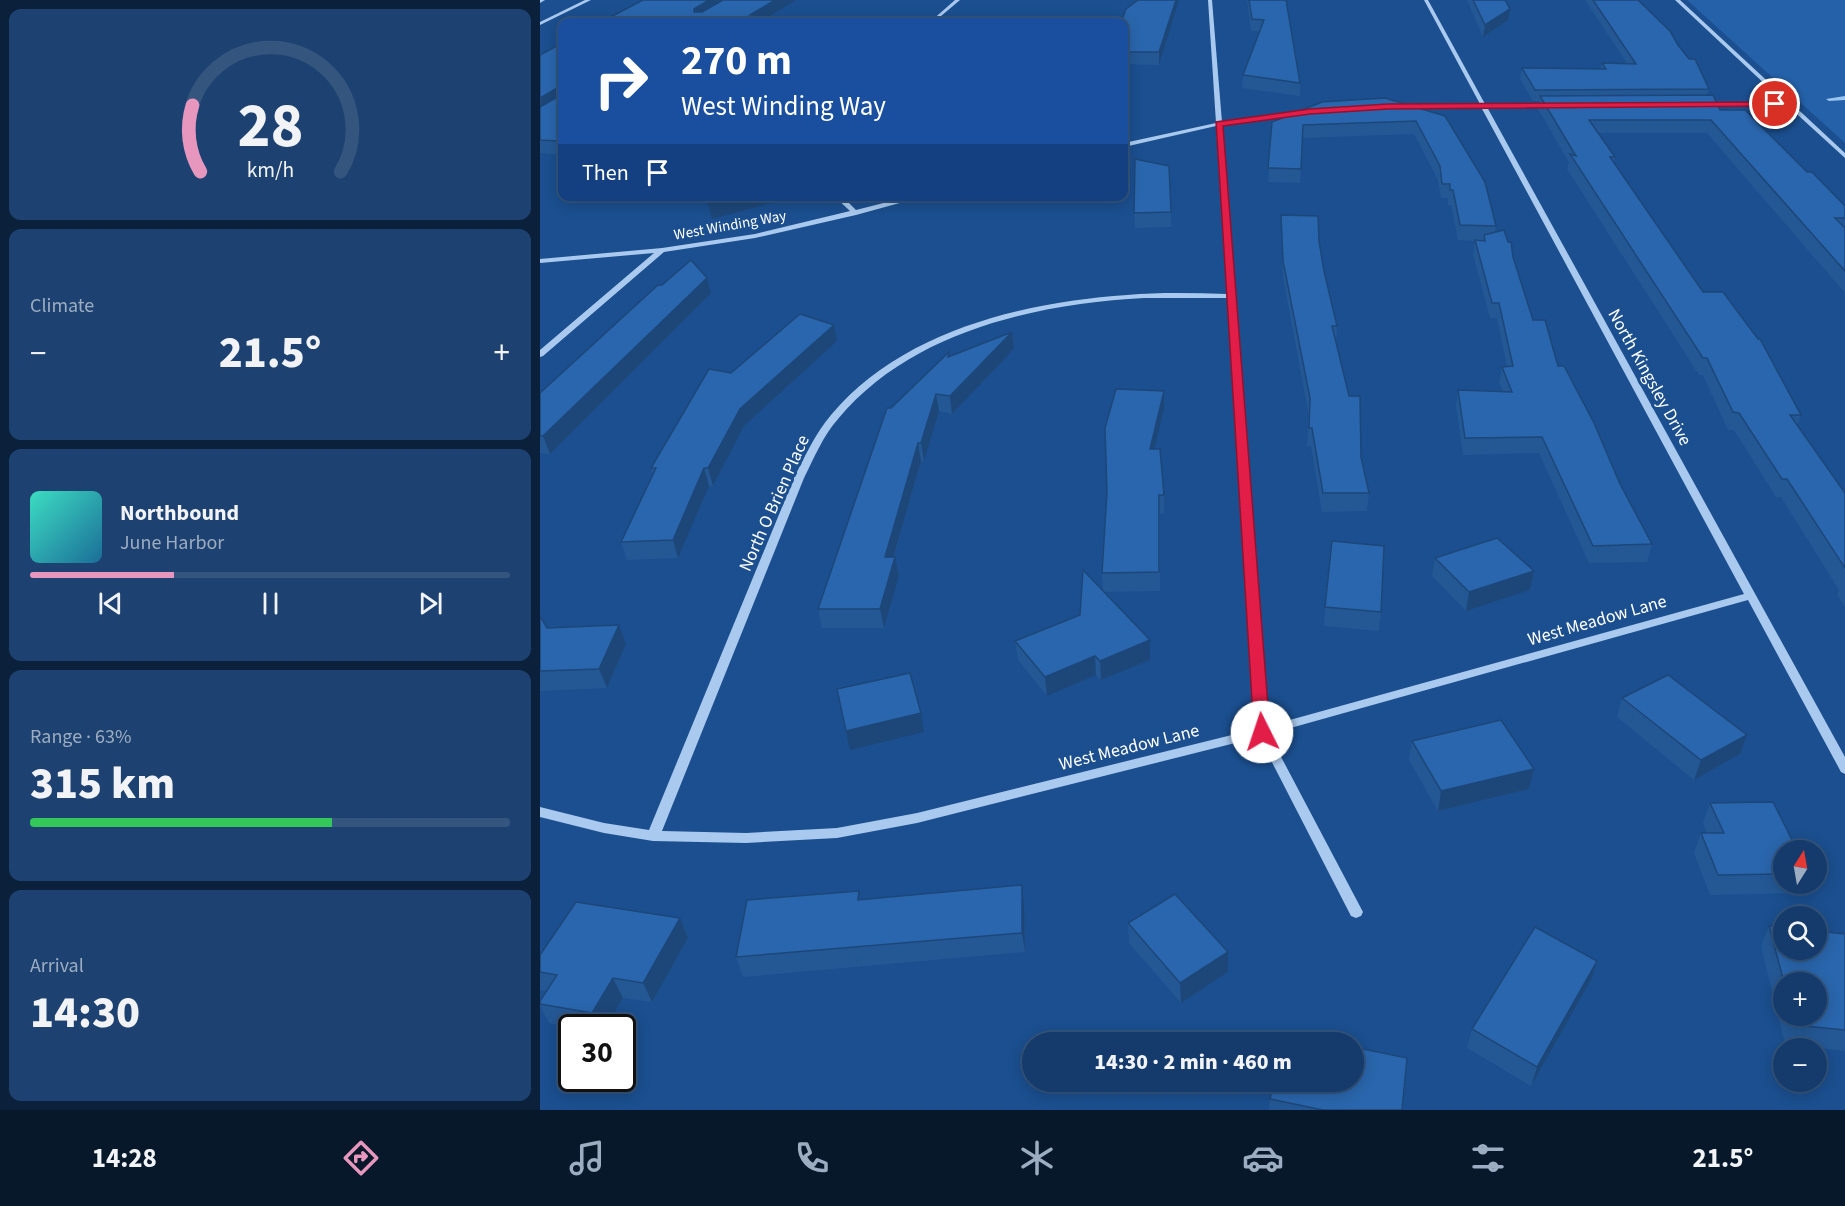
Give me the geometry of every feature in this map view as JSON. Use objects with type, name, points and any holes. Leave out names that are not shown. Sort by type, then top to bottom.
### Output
[{"type":"street","points":[[540,24],[589,0]]},
{"type":"street","points":[[937,18],[958,0]]},
{"type":"street","points":[[1210,0],[1233,296],[1262,732],[1356,912]]},
{"type":"street","name":"North Kingsley Drive","points":[[1426,0],[1845,769]]},
{"type":"street","points":[[1677,0],[1845,156]]},
{"type":"street","points":[[1691,105],[1790,104]]},
{"type":"street","points":[[1388,106],[1564,105]]},
{"type":"street","points":[[1128,144],[1219,124],[1310,111]]},
{"type":"street","points":[[843,201],[856,213]]},
{"type":"street","name":"West Winding Way","points":[[540,261],[662,250],[755,237],[903,201]]},
{"type":"street","points":[[540,354],[662,250]]},
{"type":"street","name":"North O Brien Place","points":[[653,836],[815,444],[835,416],[856,394],[878,376],[930,346],[956,334],[1022,313],[1115,298],[1233,296]]},
{"type":"street","name":"West Meadow Lane","points":[[540,812],[595,826],[653,836],[746,838],[837,833],[917,818],[1262,732],[1750,596]]},
{"type":"shaded area","points":[[1687,0],[1845,0],[1845,143]]},
{"type":"building","points":[[643,0],[709,0],[694,9],[694,12],[702,12],[723,0],[775,0],[750,15],[760,16],[756,18],[609,18]]},
{"type":"building","points":[[1138,0],[1176,0],[1159,52],[1128,52],[1128,18],[1123,18],[1126,9]]},
{"type":"building","points":[[1249,0],[1286,0],[1300,83],[1243,75],[1264,20],[1252,19]]},
{"type":"building","points":[[1473,0],[1505,0],[1510,9],[1485,25]]},
{"type":"building","points":[[1593,0],[1638,0],[1670,31],[1689,59],[1695,59],[1709,89],[1535,90],[1522,68],[1606,69],[1602,63],[1636,64]]},
{"type":"building","points":[[558,45],[558,88],[540,98],[540,55]]},
{"type":"building","points":[[1713,95],[1720,110],[1745,110],[1845,206],[1845,218],[1835,218],[1845,228],[1845,271],[1711,120],[1589,120],[1615,157],[1610,157],[1703,292],[1723,292],[1760,339],[1801,415],[1790,415],[1845,493],[1845,568],[1787,479],[1782,479],[1739,413],[1733,412],[1707,358],[1703,358],[1570,154],[1576,156],[1540,96]]},
{"type":"building","points":[[558,97],[558,141],[540,140],[540,107]]},
{"type":"building","points":[[1385,98],[1445,116],[1485,182],[1496,226],[1460,225],[1453,190],[1450,190],[1450,184],[1442,184],[1440,166],[1416,121],[1303,125],[1301,169],[1268,168],[1272,122],[1322,102]]},
{"type":"building","points":[[1135,159],[1169,166],[1171,212],[1134,213]]},
{"type":"building","points":[[1281,215],[1318,216],[1324,271],[1337,326],[1332,326],[1349,396],[1360,396],[1361,457],[1369,493],[1323,493],[1312,428],[1309,428],[1310,398],[1283,261]]},
{"type":"building","points":[[1504,230],[1508,242],[1511,242],[1513,257],[1533,320],[1545,320],[1558,366],[1564,366],[1594,423],[1620,484],[1652,544],[1593,546],[1542,437],[1465,438],[1458,390],[1512,392],[1502,367],[1513,366],[1499,303],[1492,303],[1475,240],[1485,241],[1484,235]]},
{"type":"building","points":[[691,260],[707,278],[543,436],[540,436],[540,393],[658,285],[662,285]]},
{"type":"building","points":[[800,314],[834,325],[740,409],[708,468],[704,468],[673,540],[621,542],[656,468],[651,468],[709,369],[731,373]]},
{"type":"building","points":[[1012,332],[950,396],[936,394],[921,443],[918,443],[885,557],[895,557],[880,609],[818,609],[887,408],[891,408],[949,352],[948,357]]},
{"type":"building","points":[[1116,389],[1164,391],[1150,449],[1160,449],[1164,495],[1159,495],[1159,572],[1102,573],[1107,492],[1105,428]]},
{"type":"building","points":[[1497,538],[1534,571],[1469,592],[1435,558]]},
{"type":"building","points":[[1332,541],[1384,546],[1381,612],[1325,607]]},
{"type":"building","points":[[1083,570],[1150,640],[1100,661],[1095,656],[1045,677],[1015,641],[1080,615]]},
{"type":"building","points":[[540,616],[547,628],[619,625],[599,669],[540,671]]},
{"type":"building","points":[[910,673],[921,713],[846,731],[837,689]]},
{"type":"building","points":[[1668,675],[1747,735],[1701,760],[1622,698]]},
{"type":"building","points":[[1501,720],[1534,769],[1441,791],[1412,741]]},
{"type":"building","points":[[1773,802],[1792,840],[1773,840],[1773,874],[1718,875],[1701,833],[1724,833],[1710,803]]},
{"type":"building","points":[[1022,885],[1022,933],[736,957],[747,900],[859,891],[858,900]]},
{"type":"building","points":[[1175,894],[1228,952],[1180,983],[1128,923]]},
{"type":"building","points":[[576,902],[680,918],[643,983],[613,978],[592,1013],[540,1004],[557,975],[540,972],[540,955]]},
{"type":"building","points":[[1769,926],[1773,927],[1773,941]]},
{"type":"building","points":[[1535,927],[1597,961],[1537,1067],[1472,1029]]},
{"type":"building","points":[[1827,932],[1845,934],[1845,1030],[1805,1026],[1827,1026],[1827,972],[1781,972],[1778,960],[1827,960]]},
{"type":"building","points":[[1364,1049],[1407,1058],[1402,1110],[1323,1110],[1270,1099],[1271,1092],[1364,1092]]},
{"type":"waterway","points":[[1829,99],[1845,98]]},
{"type":"route","points":[[1262,732],[1233,296],[1219,124],[1310,111],[1388,106],[1775,104]]}]
